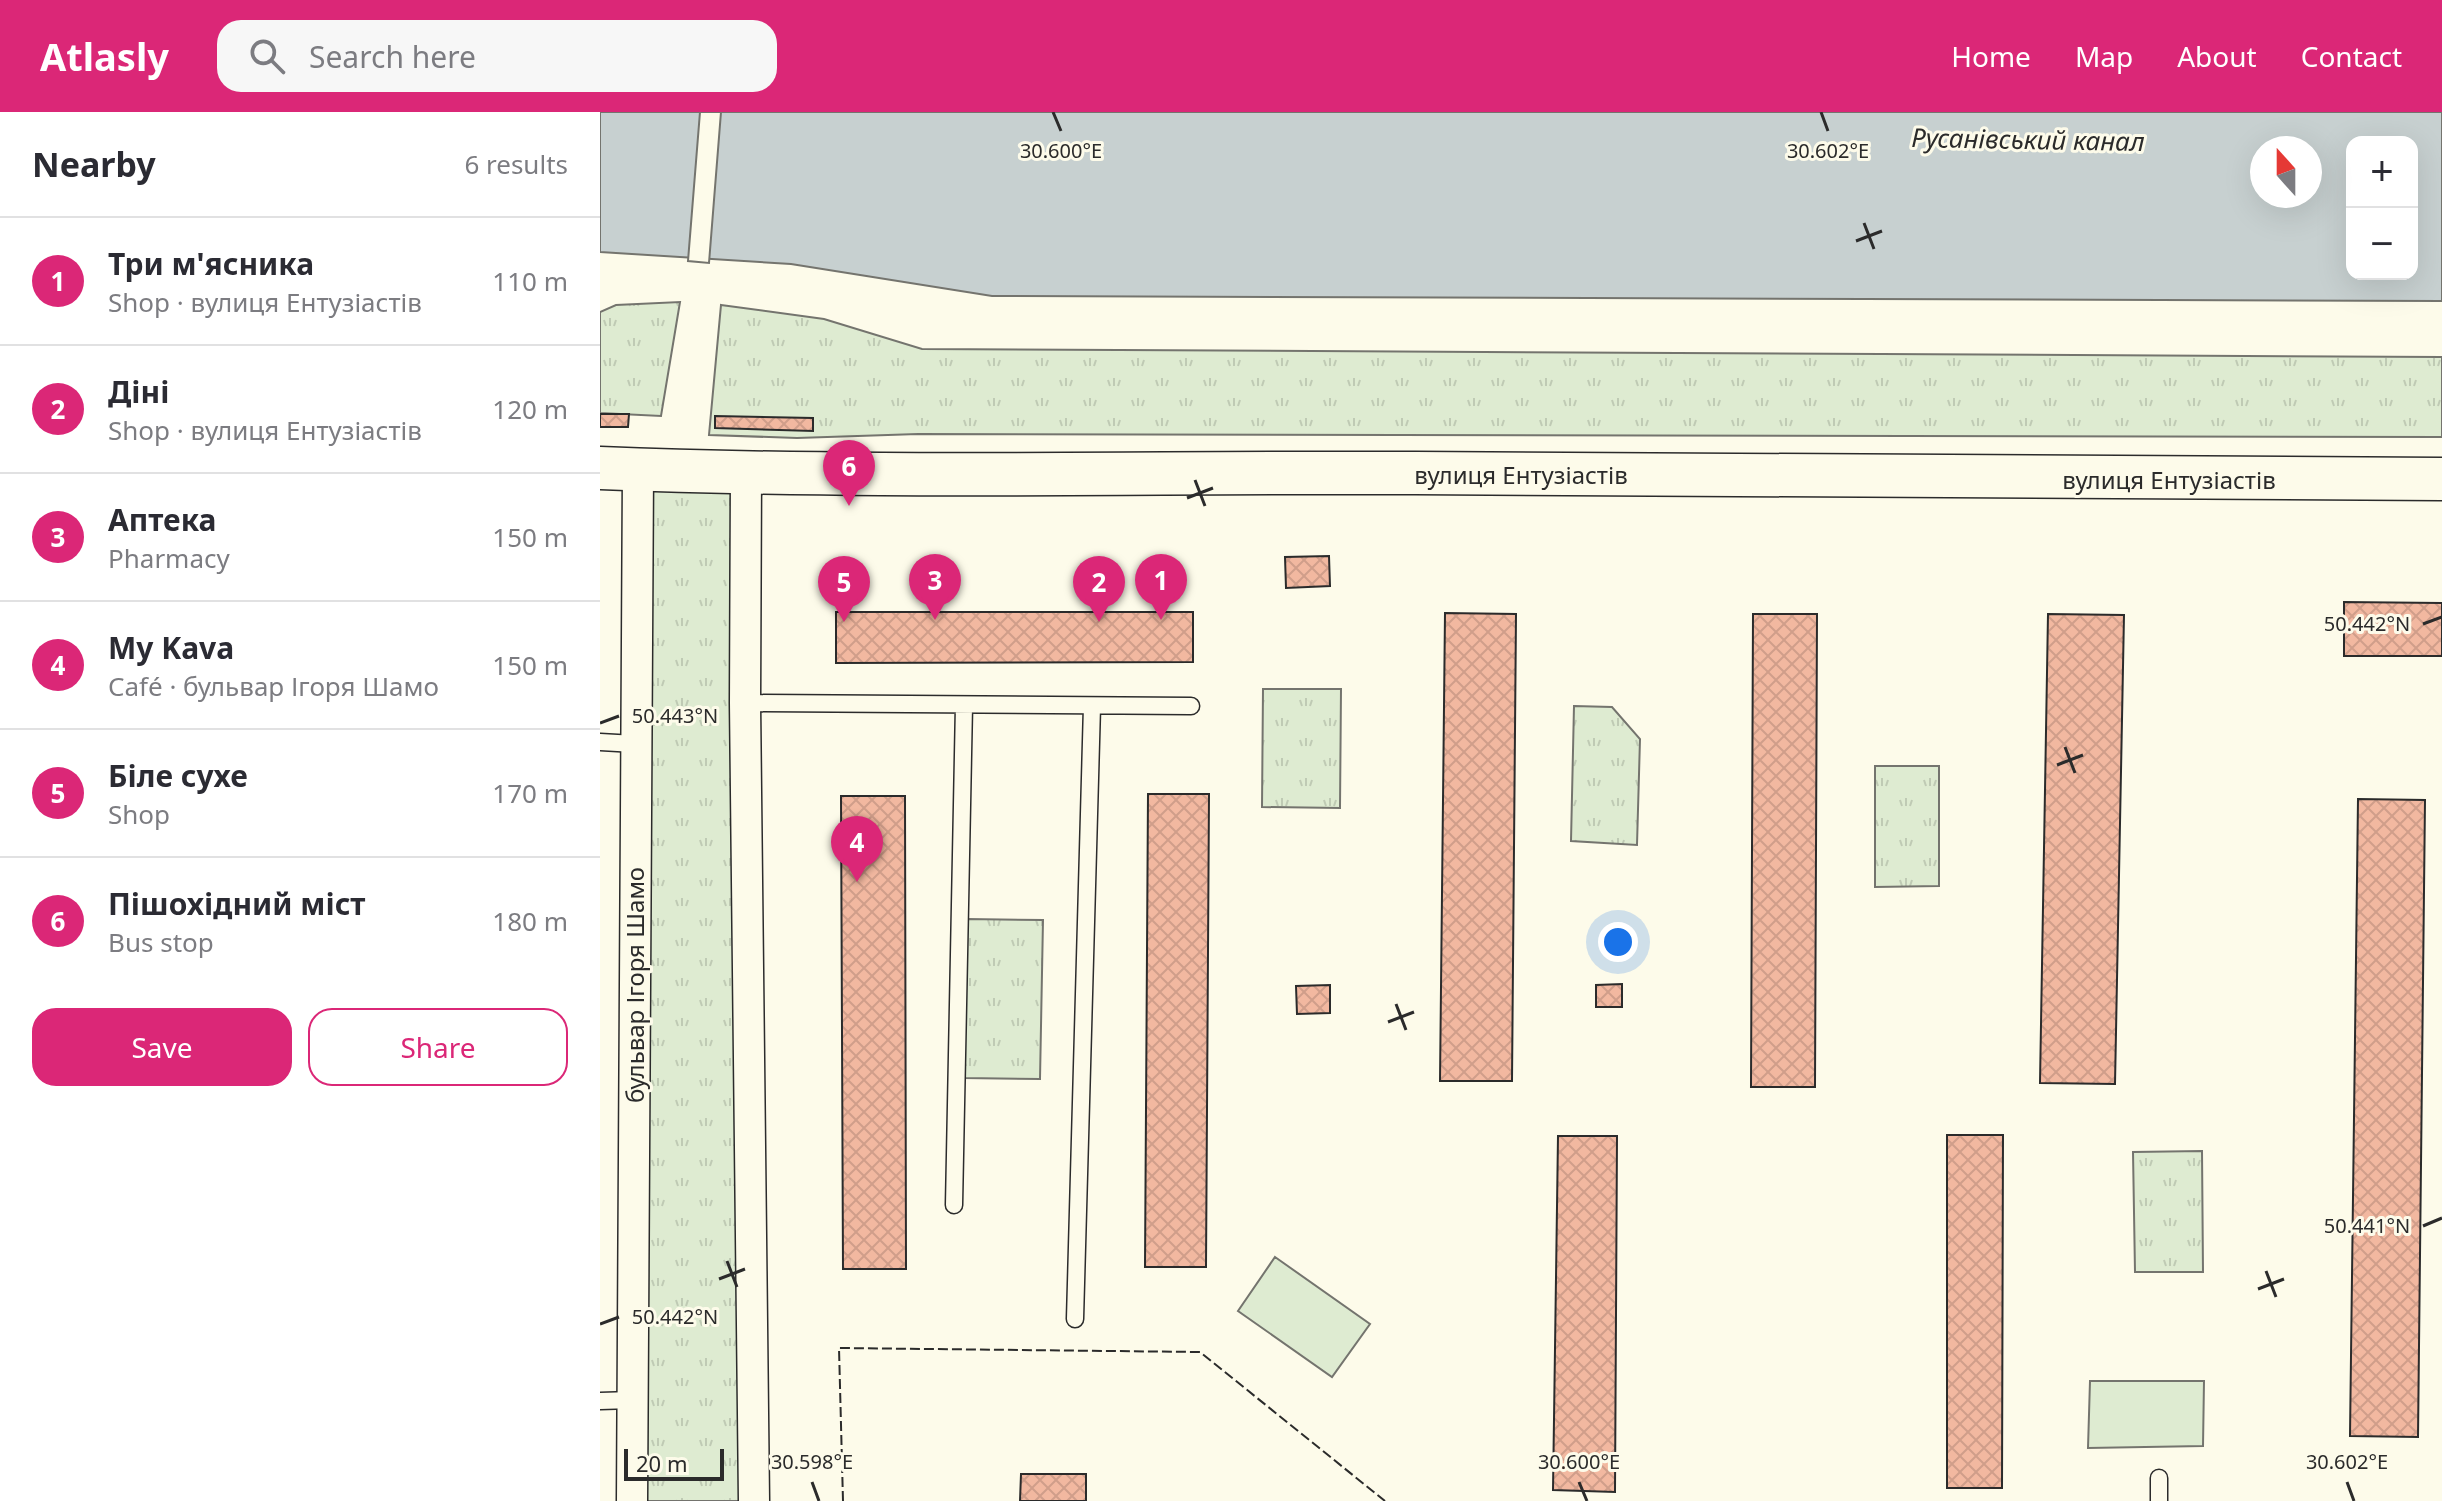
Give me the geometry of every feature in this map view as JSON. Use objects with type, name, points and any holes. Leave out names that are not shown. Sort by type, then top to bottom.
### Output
[{"type":"street","name":"вулиця Ентузіастів","points":[[619,469],[1002,475],[1425,473],[2030,479],[2442,479]]},
{"type":"street","name":"бульвар Ігоря Шамо","points":[[619,469],[635,744],[632,1501]]},
{"type":"street","points":[[746,471],[745,703],[754,1501]]},
{"type":"lane","points":[[745,703],[1191,706]]},
{"type":"lane","points":[[954,1205],[964,705]]},
{"type":"lane","points":[[1075,1319],[1092,706]]},
{"type":"lane","points":[[600,742],[635,744]]},
{"type":"lane","points":[[600,1401],[632,1400]]},
{"type":"lane","points":[[2159,1478],[2159,1501]]},
{"type":"green space","points":[[680,302],[661,416],[600,413],[600,312],[616,305]]},
{"type":"green space","points":[[721,305],[824,319],[922,349],[2442,357],[2442,437],[918,434],[797,438],[709,435]]},
{"type":"green space","points":[[638,470],[746,471],[754,1501],[632,1501]]},
{"type":"green space","points":[[1263,689],[1341,689],[1340,808],[1262,807]]},
{"type":"green space","points":[[1574,706],[1612,707],[1640,739],[1637,845],[1571,841]]},
{"type":"green space","points":[[1875,766],[1939,766],[1939,886],[1875,887]]},
{"type":"green space","points":[[967,919],[1043,920],[1040,1079],[964,1078]]},
{"type":"green space","points":[[2202,1151],[2203,1272],[2135,1272],[2133,1152]]},
{"type":"green space","points":[[1275,1257],[1370,1324],[1332,1377],[1238,1311]]},
{"type":"green space","points":[[2090,1381],[2204,1381],[2203,1446],[2088,1448]]},
{"type":"water","name":"Русанівський канал","points":[[600,112],[2442,112],[2442,301],[992,296],[791,264],[600,252]]},
{"type":"pier","points":[[700,112],[721,112],[709,263],[688,261]]},
{"type":"building","points":[[600,414],[629,414],[628,427],[600,427]]},
{"type":"building","points":[[715,416],[813,418],[813,431],[715,428]]},
{"type":"building","points":[[1329,556],[1330,586],[1286,588],[1285,557]]},
{"type":"building","points":[[2344,602],[2442,603],[2442,656],[2344,656]]},
{"type":"building","points":[[836,612],[1193,612],[1193,662],[836,663]]},
{"type":"building","points":[[1445,613],[1516,614],[1512,1081],[1440,1081]]},
{"type":"building","points":[[1753,614],[1817,614],[1815,1087],[1751,1087]]},
{"type":"building","points":[[2048,614],[2124,615],[2115,1084],[2040,1083]]},
{"type":"building","points":[[1148,794],[1209,794],[1206,1267],[1145,1267]]},
{"type":"building","points":[[841,796],[905,796],[906,1269],[843,1269]]},
{"type":"building","points":[[2358,799],[2425,800],[2418,1437],[2350,1436]]},
{"type":"building","points":[[1622,984],[1622,1007],[1596,1007],[1596,985]]},
{"type":"building","points":[[1330,985],[1330,1013],[1297,1014],[1296,986]]},
{"type":"building","points":[[1947,1135],[2003,1135],[2002,1488],[1947,1488]]},
{"type":"building","points":[[1558,1136],[1617,1136],[1615,1492],[1553,1490]]},
{"type":"building","points":[[1021,1474],[1086,1474],[1086,1501],[1020,1501]]},
{"type":"fence","points":[[843,1501],[839,1348],[1200,1352],[1385,1501]]},
{"type":"place","name":"Пішохідний міст","points":[[849,506]]},
{"type":"place","name":"Аптека","points":[[935,620]]},
{"type":"place","name":"Три м'ясника","points":[[1161,620]]},
{"type":"place","name":"Біле сухе","points":[[844,622]]},
{"type":"place","name":"Діні","points":[[1099,622]]},
{"type":"place","name":"My Kava","points":[[857,882]]}]
